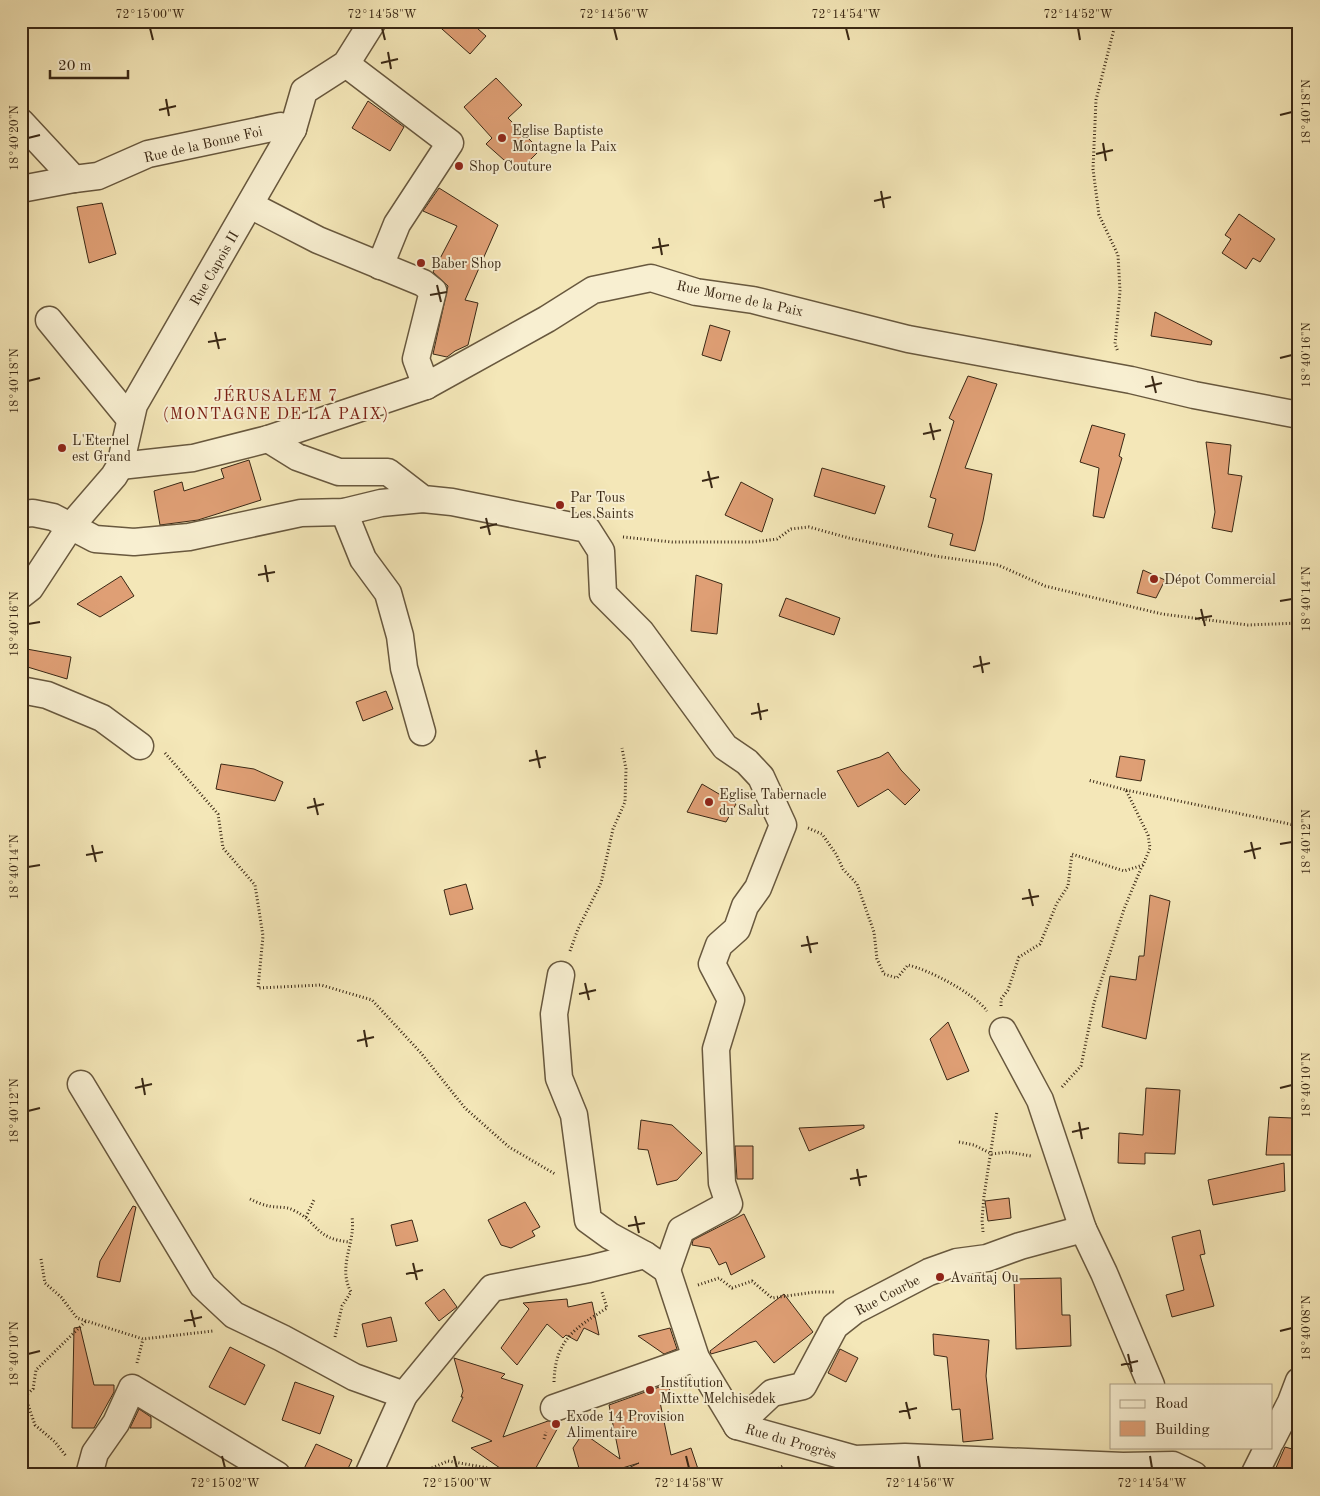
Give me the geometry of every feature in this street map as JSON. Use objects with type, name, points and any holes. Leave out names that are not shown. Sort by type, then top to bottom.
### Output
[{"type":"street","name":"Rue Capois II","points":[[21,595],[30,588],[70,527],[114,476],[120,466],[134,404],[293,129],[304,91],[346,64],[373,21]]},
{"type":"street","points":[[346,64],[450,143],[397,224],[380,266]]},
{"type":"street","points":[[21,122],[74,179]]},
{"type":"street","name":"Rue de la Bonne Foi","points":[[21,188],[98,176],[148,154],[282,126],[293,129]]},
{"type":"street","points":[[250,205],[318,240],[422,283],[433,291],[416,359],[426,386]]},
{"type":"street","name":"Rue Morne de la Paix","points":[[120,466],[193,458],[268,439],[426,386],[547,319],[593,290],[651,278],[696,292],[753,300],[908,339],[1131,380],[1194,395],[1299,415]]},
{"type":"street","points":[[49,320],[130,419]]},
{"type":"street","points":[[268,439],[297,457],[339,472],[388,472],[422,499]]},
{"type":"street","points":[[21,514],[33,513],[53,517],[95,539],[134,542],[189,537],[301,513],[344,512],[381,503],[422,499],[452,502],[587,529],[601,551],[603,594],[641,632],[725,747],[747,762],[761,777],[783,825],[758,888],[745,906],[737,929],[719,945],[712,964],[731,1000],[716,1049],[722,1183],[729,1204],[682,1230],[668,1270],[645,1254],[610,1236],[588,1220]]},
{"type":"street","points":[[344,512],[363,559],[388,593],[400,636],[404,668],[422,732]]},
{"type":"street","points":[[21,690],[47,695],[102,718],[140,746]]},
{"type":"street","points":[[561,975],[554,1014],[559,1078],[574,1115],[591,1242],[597,1267]]},
{"type":"street","points":[[1003,1031],[1040,1100],[1083,1229],[1104,1273],[1151,1384]]},
{"type":"street","points":[[81,1084],[203,1286],[234,1315],[354,1377],[404,1395]]},
{"type":"street","name":"Rue Courbe","points":[[737,1426],[772,1393],[803,1386],[835,1326],[854,1311],[930,1272],[957,1262],[987,1258],[1020,1246],[1083,1229]]},
{"type":"street","points":[[368,1475],[404,1395],[492,1288],[597,1267],[645,1254]]},
{"type":"street","name":"Rue du Progrès","points":[[668,1270],[696,1358],[737,1426],[855,1459],[902,1466],[1123,1466],[1179,1462]]},
{"type":"street","points":[[554,1408],[696,1358]]},
{"type":"street","points":[[80,1468],[95,1453],[116,1423],[132,1388],[277,1475]]},
{"type":"street","points":[[1272,1439],[1296,1396]]},
{"type":"street","points":[[1254,1475],[1268,1448]]},
{"type":"path","points":[[1116,21],[1096,100],[1093,169],[1098,215],[1118,255],[1120,291],[1114,344],[1131,380]]},
{"type":"path","points":[[593,538],[615,537],[672,542],[754,542],[777,539],[791,529],[809,526],[849,538],[935,556],[998,565],[1046,586],[1162,614],[1248,625],[1299,623]]},
{"type":"path","points":[[140,746],[166,753],[218,814],[223,848],[255,886],[263,936],[258,988],[320,985],[372,1000],[421,1052],[465,1108],[509,1147],[584,1190]]},
{"type":"path","points":[[561,975],[578,929],[601,883],[613,829],[625,802],[626,782],[622,748]]},
{"type":"path","points":[[1088,780],[1126,790],[1299,826]]},
{"type":"path","points":[[1040,1100],[1064,1086],[1081,1066],[1094,1003],[1124,909],[1150,848],[1148,835],[1126,790]]},
{"type":"path","points":[[783,825],[803,826],[822,834],[836,854],[843,869],[857,884],[874,932],[877,959],[884,974],[897,978],[908,965],[921,968],[982,1004],[1003,1031]]},
{"type":"path","points":[[1003,1031],[1001,999],[1008,990],[1020,957],[1040,944],[1056,903],[1068,886],[1072,854],[1124,872],[1143,865]]},
{"type":"path","points":[[987,1258],[982,1220],[997,1111]]},
{"type":"path","points":[[960,1142],[974,1145],[992,1154],[1008,1152],[1037,1157]]},
{"type":"path","points":[[250,1199],[268,1206],[290,1208],[306,1217],[316,1230],[333,1240],[350,1242]]},
{"type":"path","points":[[306,1217],[314,1200]]},
{"type":"path","points":[[329,1364],[342,1306],[351,1292],[344,1280],[350,1242],[354,1231],[352,1217]]},
{"type":"path","points":[[41,1258],[45,1283],[61,1297],[76,1318],[143,1339],[188,1336],[222,1330]]},
{"type":"path","points":[[544,1439],[554,1408],[554,1375],[561,1346],[576,1327],[607,1308],[597,1278],[597,1267]]},
{"type":"path","points":[[679,1302],[701,1282],[719,1278],[732,1288],[752,1281],[772,1298],[815,1292],[838,1292],[854,1311]]},
{"type":"path","points":[[80,1468],[56,1442],[35,1425],[23,1395],[33,1389],[36,1370],[86,1321]]},
{"type":"path","points":[[416,1475],[448,1460],[488,1468]]},
{"type":"building","points":[[433,21],[469,21],[486,36],[470,54]]},
{"type":"building","points":[[496,78],[522,105],[508,118],[540,150],[521,169],[504,160],[486,144],[492,138],[464,107]]},
{"type":"building","points":[[368,101],[404,127],[390,151],[352,128]]},
{"type":"building","points":[[439,188],[498,225],[465,300],[478,303],[468,345],[447,357],[433,354],[448,286],[433,272],[457,226],[423,211]]},
{"type":"building","points":[[102,203],[116,254],[89,263],[77,207]]},
{"type":"building","points":[[1239,214],[1275,239],[1260,262],[1253,258],[1246,269],[1222,253],[1231,239],[1225,235]]},
{"type":"building","points":[[1155,312],[1212,341],[1211,345],[1151,336]]},
{"type":"building","points":[[710,325],[730,331],[721,361],[702,355]]},
{"type":"building","points":[[968,376],[997,384],[965,468],[992,474],[975,551],[950,545],[953,534],[928,527],[936,499],[930,497],[954,421],[949,418]]},
{"type":"building","points":[[1092,425],[1125,434],[1119,456],[1122,458],[1104,518],[1093,516],[1099,468],[1080,462]]},
{"type":"building","points":[[1206,442],[1231,445],[1228,474],[1242,476],[1232,532],[1212,528],[1215,512]]},
{"type":"building","points":[[249,460],[261,500],[198,520],[160,525],[154,491],[182,482],[184,491],[224,478],[221,469]]},
{"type":"building","points":[[822,468],[885,486],[875,514],[814,496]]},
{"type":"building","points":[[741,482],[773,499],[762,532],[725,515]]},
{"type":"building","points":[[1143,570],[1165,580],[1156,598],[1137,593]]},
{"type":"building","points":[[696,575],[722,584],[717,634],[691,631]]},
{"type":"building","points":[[121,576],[134,596],[100,617],[77,604]]},
{"type":"building","points":[[786,598],[840,618],[834,635],[779,616]]},
{"type":"building","points":[[21,648],[71,657],[67,679],[21,665]]},
{"type":"building","points":[[386,691],[393,709],[363,721],[356,702]]},
{"type":"building","points":[[888,752],[901,770],[920,790],[905,805],[888,789],[858,807],[837,771],[880,757]]},
{"type":"building","points":[[1120,756],[1145,760],[1141,781],[1116,777]]},
{"type":"building","points":[[221,764],[254,769],[283,782],[275,801],[216,789]]},
{"type":"building","points":[[702,784],[736,804],[726,822],[687,812]]},
{"type":"building","points":[[466,884],[473,909],[450,915],[444,890]]},
{"type":"building","points":[[1150,895],[1170,901],[1146,1039],[1102,1027],[1110,976],[1136,980],[1139,956],[1144,956]]},
{"type":"building","points":[[948,1022],[969,1071],[947,1080],[930,1039]]},
{"type":"building","points":[[1146,1088],[1180,1090],[1175,1154],[1145,1153],[1145,1164],[1118,1163],[1119,1133],[1143,1135]]},
{"type":"building","points":[[1269,1117],[1292,1118],[1292,1155],[1266,1155]]},
{"type":"building","points":[[641,1120],[672,1125],[702,1153],[677,1180],[657,1185],[648,1150],[638,1149]]},
{"type":"building","points":[[864,1125],[864,1128],[809,1151],[799,1128]]},
{"type":"building","points":[[735,1146],[753,1146],[753,1179],[737,1179]]},
{"type":"building","points":[[1284,1163],[1285,1191],[1213,1205],[1208,1180]]},
{"type":"building","points":[[1009,1198],[1011,1218],[988,1221],[985,1201]]},
{"type":"building","points":[[525,1202],[540,1227],[532,1231],[535,1236],[511,1248],[501,1245],[488,1220]]},
{"type":"building","points":[[133,1206],[136,1207],[120,1282],[97,1277],[100,1261]]},
{"type":"building","points":[[744,1214],[765,1257],[731,1275],[726,1262],[719,1265],[710,1248],[692,1245],[693,1240]]},
{"type":"building","points":[[412,1220],[418,1241],[396,1246],[391,1225]]},
{"type":"building","points":[[1200,1230],[1205,1254],[1200,1255],[1214,1306],[1172,1317],[1166,1295],[1184,1290],[1172,1237]]},
{"type":"building","points":[[1061,1278],[1062,1315],[1070,1315],[1071,1346],[1016,1349],[1014,1279]]},
{"type":"building","points":[[444,1289],[457,1307],[439,1321],[425,1303]]},
{"type":"building","points":[[784,1294],[813,1332],[774,1363],[756,1341],[711,1354],[710,1351]]},
{"type":"building","points":[[567,1299],[568,1307],[592,1302],[599,1335],[584,1328],[577,1341],[566,1335],[563,1338],[547,1324],[517,1365],[501,1348],[529,1309],[523,1303]]},
{"type":"building","points":[[391,1317],[397,1341],[367,1347],[362,1324]]},
{"type":"building","points":[[80,1327],[94,1385],[114,1385],[114,1392],[94,1428],[72,1428],[74,1328]]},
{"type":"building","points":[[670,1328],[677,1349],[664,1354],[638,1336]]},
{"type":"building","points":[[933,1334],[989,1340],[986,1376],[993,1439],[963,1442],[960,1409],[952,1410],[947,1357],[934,1355]]},
{"type":"building","points":[[230,1347],[265,1365],[245,1405],[209,1387]]},
{"type":"building","points":[[840,1349],[858,1358],[846,1382],[828,1373]]},
{"type":"building","points":[[454,1358],[505,1374],[501,1378],[523,1385],[503,1437],[548,1421],[561,1422],[532,1475],[510,1475],[471,1448],[492,1441],[452,1421],[463,1397],[461,1397],[463,1391]]},
{"type":"building","points":[[676,1381],[660,1402],[671,1455],[691,1448],[700,1475],[623,1475],[622,1471],[639,1463],[599,1475],[581,1475],[573,1448],[583,1433],[620,1459],[609,1405]]},
{"type":"building","points":[[295,1382],[334,1396],[320,1434],[282,1420]]},
{"type":"building","points":[[139,1409],[151,1417],[151,1428],[130,1428]]},
{"type":"building","points":[[316,1444],[352,1460],[345,1475],[301,1475]]},
{"type":"building","points":[[1285,1447],[1299,1451],[1299,1475],[1275,1470]]},
{"type":"place","name":"Eglise Baptiste Montagne la Paix","points":[[502,138]]},
{"type":"place","name":"Shop Couture","points":[[459,166]]},
{"type":"place","name":"Baber Shop","points":[[421,263]]},
{"type":"place","name":"L'Eternel est Grand","points":[[62,448]]},
{"type":"place","name":"Par Tous Les Saints","points":[[560,505]]},
{"type":"place","name":"Dépot Commercial","points":[[1154,579]]},
{"type":"place","name":"Eglise Tabernacle du Salut","points":[[709,802]]},
{"type":"place","name":"Avantaj Ou","points":[[940,1277]]},
{"type":"place","name":"Institution Mixtte Melchisedek","points":[[650,1390]]},
{"type":"place","name":"Exode 14 Provision Alimentaire","points":[[556,1424]]},
{"type":"district","name":"JÉRUSALEM 7 (MONTAGNE DE LA PAIX)","points":[[276,404]]}]
